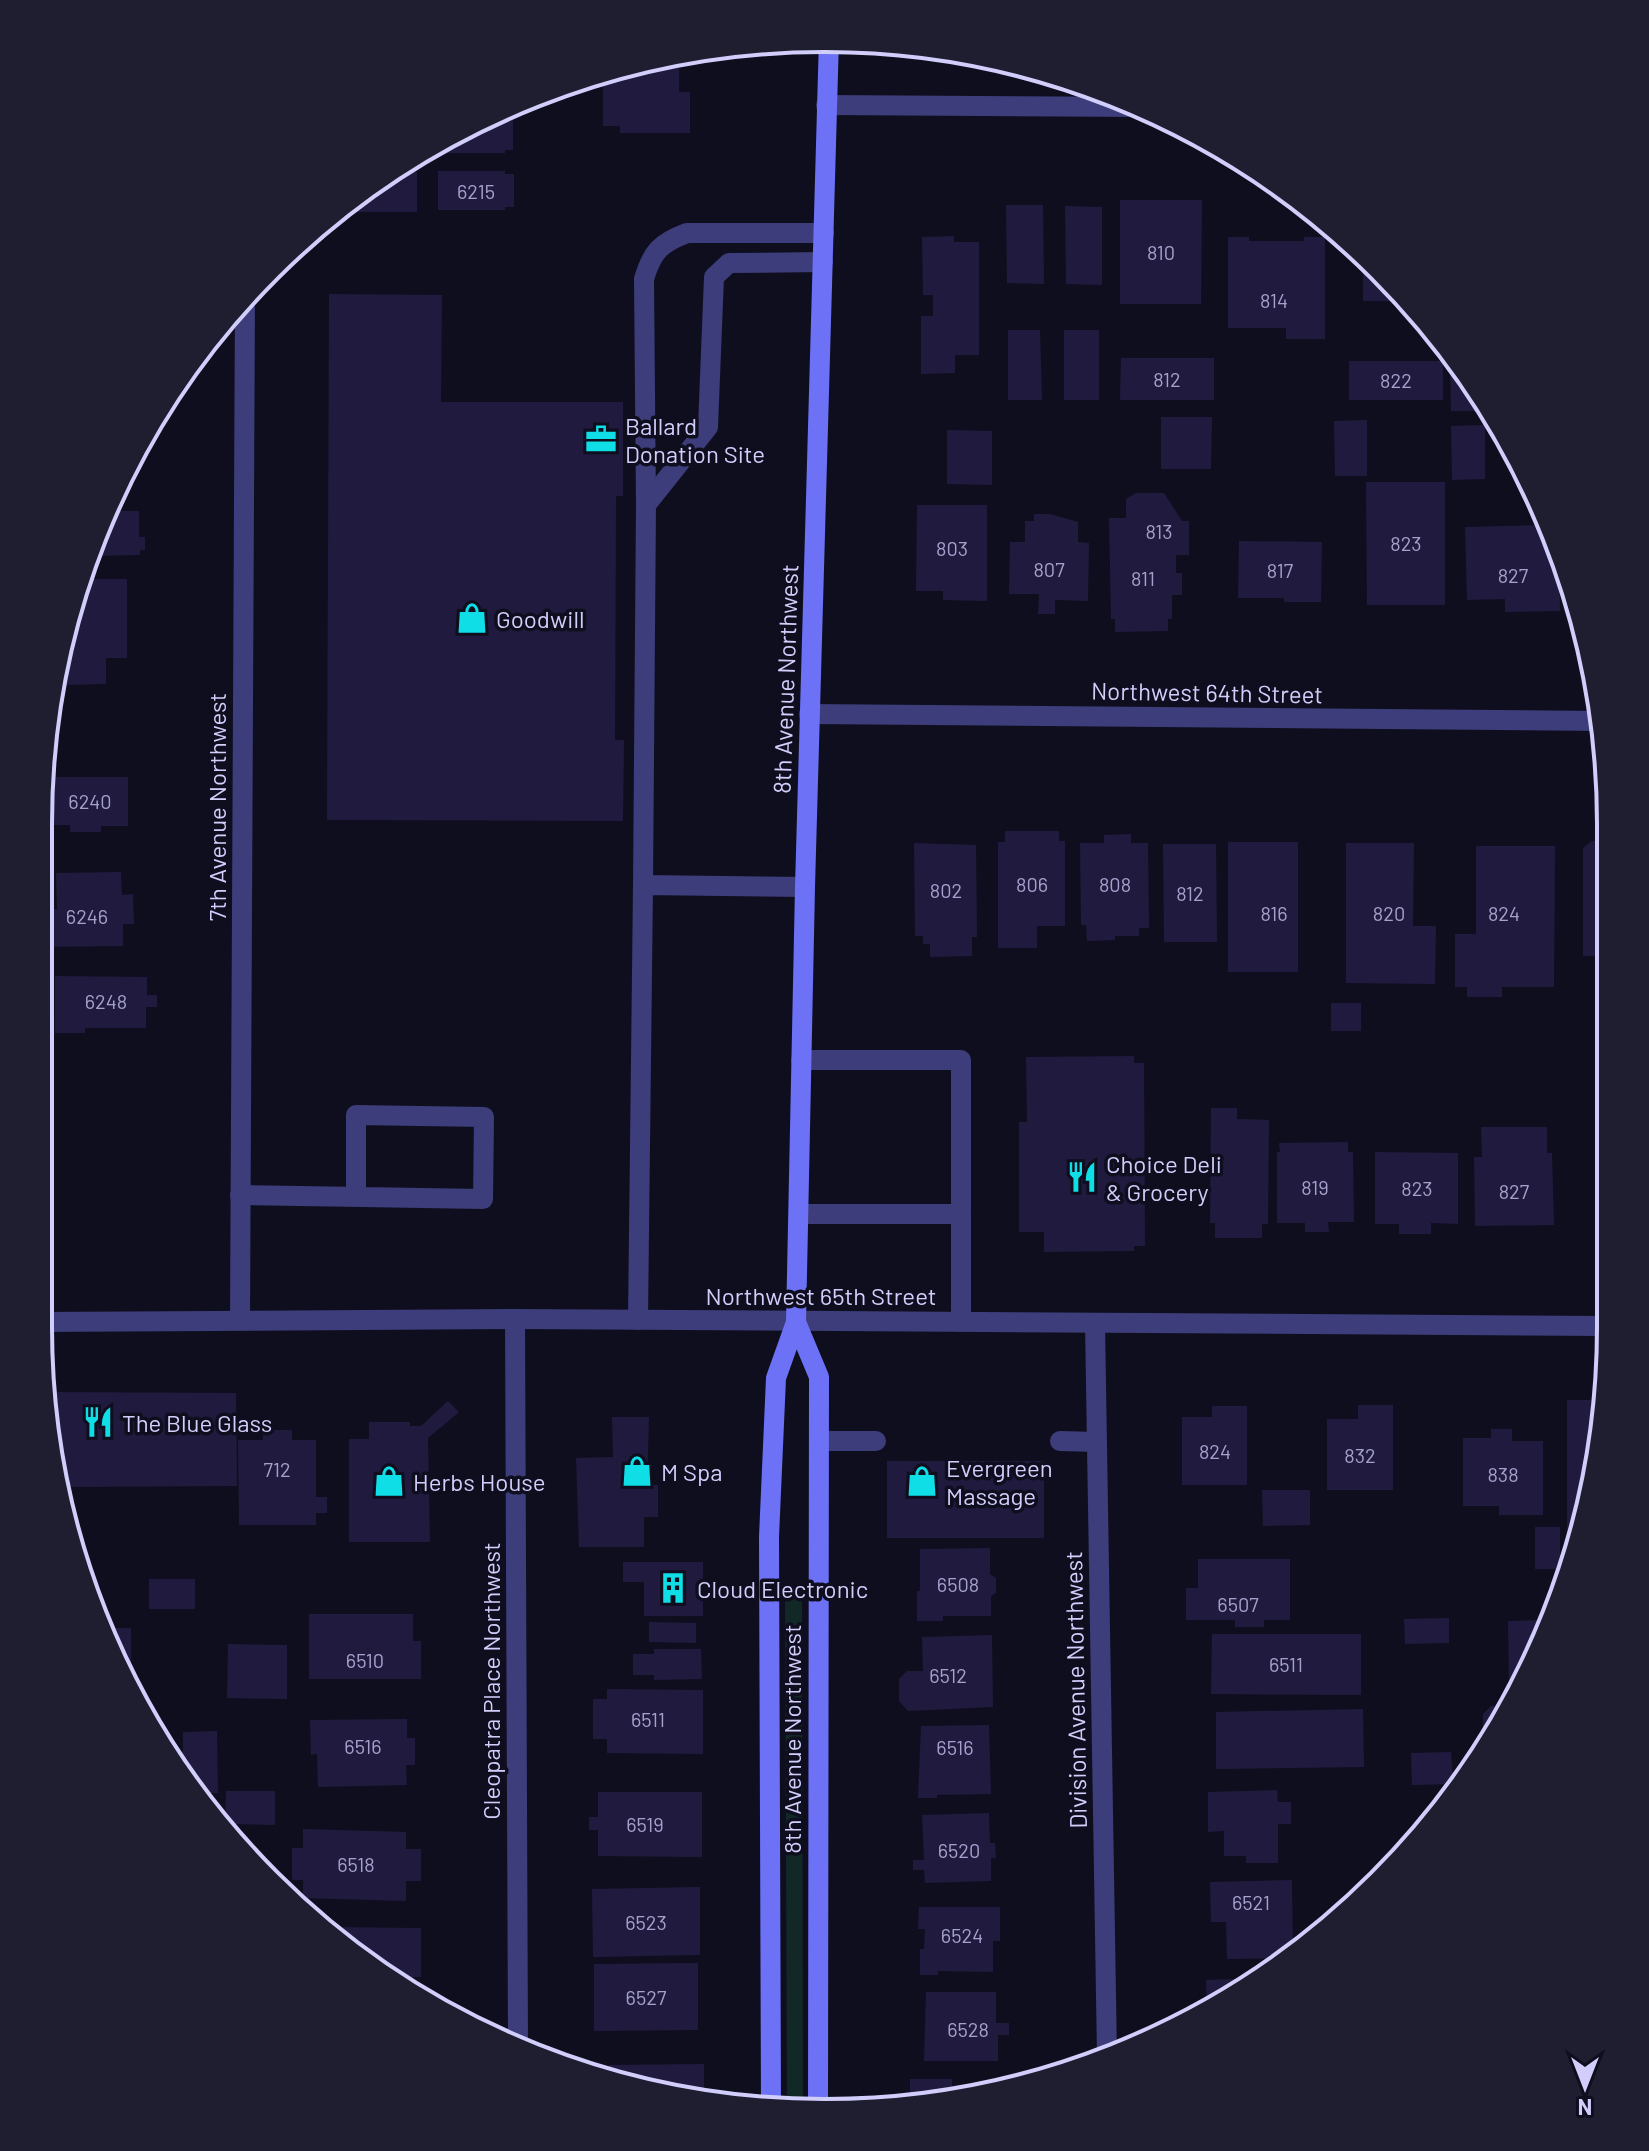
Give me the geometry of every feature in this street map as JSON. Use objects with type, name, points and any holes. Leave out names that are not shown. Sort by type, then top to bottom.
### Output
[{"type":"main road","name":"8th Avenue Northwest","points":[[771,2097],[769,1537],[776,1378],[796,1322],[809,714],[828,52]]},
{"type":"main road","name":"8th Avenue Northwest","points":[[796,1322],[819,1377],[818,2099]]},
{"type":"street","points":[[826,105],[1109,107]]},
{"type":"street","points":[[638,1320],[646,505],[644,279],[651,257],[669,240],[687,233],[824,233]]},
{"type":"street","points":[[646,505],[708,427],[714,277],[729,263],[823,262]]},
{"type":"street","name":"7th Avenue Northwest","points":[[240,1319],[245,314]]},
{"type":"street","name":"Northwest 64th Street","points":[[809,714],[1589,721]]},
{"type":"street","points":[[643,885],[805,887]]},
{"type":"street","points":[[801,1060],[961,1060],[961,1322]]},
{"type":"street","points":[[240,1195],[356,1197],[483,1199],[484,1117],[356,1115],[356,1197]]},
{"type":"street","points":[[799,1214],[961,1214]]},
{"type":"street","name":"Northwest 65th Street","points":[[52,1322],[515,1319],[1597,1326]]},
{"type":"street","name":"Cleopatra Place Northwest","points":[[515,1319],[518,2035]]},
{"type":"street","name":"Division Avenue Northwest","points":[[1095,1323],[1107,2045]]},
{"type":"street","points":[[819,1441],[876,1441]]},
{"type":"street","points":[[1060,1441],[1097,1442]]},
{"type":"green space","points":[[802,1591],[803,2098],[787,2098],[785,1592]]},
{"type":"building","points":[[679,66],[679,92],[690,92],[690,133],[620,133],[620,126],[603,126],[603,85]]},
{"type":"building","points":[[513,118],[513,150],[505,150],[505,153],[442,153]]},
{"type":"building","points":[[438,171],[505,171],[505,174],[514,174],[514,207],[505,207],[505,210],[438,210]]},
{"type":"building","points":[[411,172],[417,172],[417,212],[354,212],[395,182]]},
{"type":"building","points":[[1120,200],[1202,200],[1201,304],[1120,304]]},
{"type":"building","points":[[1006,205],[1043,205],[1044,284],[1007,283]]},
{"type":"building","points":[[1065,206],[1102,207],[1102,285],[1066,284]]},
{"type":"building","points":[[954,236],[954,242],[979,242],[979,355],[955,355],[955,373],[921,374],[921,316],[933,316],[933,295],[923,295],[922,237]]},
{"type":"building","points":[[1228,237],[1249,237],[1249,241],[1304,241],[1304,237],[1325,237],[1325,339],[1286,339],[1286,328],[1228,328]]},
{"type":"building","points":[[1363,271],[1392,301],[1363,301]]},
{"type":"building","name":"Goodwill","points":[[329,294],[442,295],[441,402],[623,402],[623,496],[616,496],[615,740],[624,740],[623,821],[327,820]]},
{"type":"building","points":[[1008,330],[1040,330],[1042,400],[1008,400]]},
{"type":"building","points":[[1064,330],[1099,330],[1099,400],[1064,400]]},
{"type":"building","points":[[1121,358],[1214,358],[1214,400],[1120,400]]},
{"type":"building","points":[[1349,361],[1443,362],[1443,400],[1349,400]]},
{"type":"building","points":[[1450,372],[1477,411],[1451,411]]},
{"type":"building","points":[[1161,417],[1212,417],[1211,469],[1161,469]]},
{"type":"building","points":[[1367,420],[1367,476],[1335,476],[1334,421]]},
{"type":"building","points":[[1485,425],[1485,479],[1452,480],[1451,426]]},
{"type":"building","points":[[947,430],[992,431],[992,485],[947,484]]},
{"type":"building","points":[[1366,482],[1445,482],[1445,605],[1367,605]]},
{"type":"building","points":[[1136,493],[1164,493],[1182,521],[1189,521],[1189,555],[1176,555],[1176,573],[1182,573],[1182,595],[1172,595],[1172,619],[1168,619],[1168,631],[1115,632],[1115,619],[1111,619],[1109,518],[1126,518],[1126,499]]},
{"type":"building","points":[[917,505],[987,505],[987,601],[943,600],[943,591],[916,591]]},
{"type":"building","points":[[119,511],[139,511],[139,537],[145,537],[145,550],[140,550],[140,555],[101,556]]},
{"type":"building","points":[[1034,514],[1050,514],[1078,522],[1078,542],[1089,543],[1088,601],[1055,600],[1055,614],[1038,614],[1039,594],[1009,594],[1010,542],[1025,542],[1025,521],[1034,521]]},
{"type":"building","points":[[1536,525],[1560,588],[1560,611],[1505,612],[1505,599],[1467,600],[1465,527]]},
{"type":"building","points":[[1239,541],[1322,542],[1321,602],[1238,598]]},
{"type":"building","points":[[92,579],[127,579],[127,658],[106,658],[106,684],[65,685]]},
{"type":"building","points":[[54,777],[128,777],[128,826],[101,826],[101,832],[70,832],[70,825],[52,825]]},
{"type":"building","points":[[1005,831],[1059,831],[1059,841],[1065,841],[1065,926],[1037,926],[1037,948],[998,948],[998,842],[1005,842]]},
{"type":"building","points":[[1131,834],[1131,843],[1148,843],[1149,928],[1139,928],[1139,936],[1087,941],[1086,925],[1081,925],[1080,843],[1104,843],[1104,835]]},
{"type":"building","points":[[1597,841],[1597,956],[1583,956],[1583,848]]},
{"type":"building","points":[[1228,842],[1298,842],[1298,972],[1228,972]]},
{"type":"building","points":[[914,843],[976,845],[977,937],[972,937],[972,956],[930,957],[930,944],[923,944],[923,936],[915,936]]},
{"type":"building","points":[[1346,843],[1414,843],[1413,926],[1436,926],[1435,984],[1346,983]]},
{"type":"building","points":[[1163,844],[1216,844],[1217,942],[1164,942]]},
{"type":"building","points":[[1476,846],[1555,846],[1554,987],[1502,987],[1502,997],[1467,997],[1467,987],[1455,987],[1455,934],[1476,934]]},
{"type":"building","points":[[121,872],[122,895],[133,894],[134,924],[123,924],[123,946],[52,947],[52,909],[57,909],[56,873]]},
{"type":"building","points":[[55,976],[147,977],[147,995],[157,995],[157,1007],[146,1007],[146,1028],[85,1028],[85,1033],[55,1033]]},
{"type":"building","points":[[1331,1003],[1361,1003],[1361,1031],[1331,1031]]},
{"type":"building","name":"Choice Deli & Grocery","points":[[1134,1056],[1134,1063],[1144,1063],[1145,1246],[1134,1246],[1134,1251],[1044,1252],[1044,1232],[1019,1232],[1019,1122],[1027,1122],[1026,1057]]},
{"type":"building","points":[[1211,1108],[1237,1108],[1237,1119],[1269,1120],[1268,1224],[1262,1224],[1262,1238],[1215,1238],[1215,1223],[1210,1223]]},
{"type":"building","points":[[1481,1127],[1547,1127],[1547,1153],[1552,1153],[1554,1225],[1475,1226],[1474,1157],[1482,1157]]},
{"type":"building","points":[[1348,1142],[1348,1152],[1353,1152],[1354,1222],[1328,1222],[1329,1232],[1305,1232],[1305,1223],[1277,1223],[1279,1143]]},
{"type":"building","points":[[1375,1152],[1458,1153],[1458,1224],[1431,1223],[1431,1234],[1399,1234],[1399,1224],[1375,1224]]},
{"type":"building","points":[[56,1392],[236,1393],[237,1486],[69,1487]]},
{"type":"building","points":[[1567,1400],[1593,1400],[1582,1477],[1567,1532]]},
{"type":"building","name":"Herbs House","points":[[448,1401],[459,1412],[428,1438],[430,1542],[349,1542],[349,1439],[369,1439],[369,1422],[410,1422],[410,1426],[421,1426]]},
{"type":"building","points":[[1358,1405],[1393,1405],[1393,1490],[1327,1490],[1327,1419],[1358,1419]]},
{"type":"building","points":[[1212,1406],[1247,1406],[1247,1485],[1182,1485],[1182,1417],[1212,1417]]},
{"type":"building","points":[[612,1417],[649,1417],[647,1485],[658,1485],[658,1517],[644,1517],[644,1547],[579,1547],[576,1458],[613,1457]]},
{"type":"building","points":[[1491,1429],[1512,1429],[1512,1441],[1543,1441],[1543,1515],[1499,1515],[1499,1506],[1463,1506],[1463,1438],[1491,1438]]},
{"type":"building","points":[[263,1430],[292,1430],[292,1440],[316,1440],[316,1497],[327,1497],[327,1513],[316,1513],[316,1525],[239,1525],[238,1440],[263,1440]]},
{"type":"building","points":[[887,1461],[1044,1461],[1044,1538],[887,1538]]},
{"type":"building","points":[[1262,1490],[1310,1490],[1310,1525],[1263,1526]]},
{"type":"building","points":[[1535,1527],[1560,1527],[1558,1569],[1535,1569]]},
{"type":"building","points":[[990,1548],[990,1574],[996,1578],[996,1593],[991,1596],[991,1616],[943,1616],[943,1621],[917,1621],[920,1549]]},
{"type":"building","points":[[1198,1559],[1290,1559],[1290,1620],[1264,1620],[1264,1627],[1235,1627],[1235,1620],[1186,1620],[1186,1588],[1198,1588]]},
{"type":"building","name":"Cloud Electronic","points":[[623,1562],[703,1562],[703,1616],[644,1616],[644,1582],[623,1582]]},
{"type":"building","points":[[149,1579],[195,1579],[195,1609],[149,1609]]},
{"type":"building","points":[[309,1614],[413,1614],[413,1641],[421,1641],[421,1679],[309,1679]]},
{"type":"building","points":[[1449,1618],[1449,1643],[1405,1644],[1404,1619]]},
{"type":"building","points":[[1539,1620],[1509,1683],[1509,1683],[1508,1621]]},
{"type":"building","points":[[649,1622],[696,1623],[696,1643],[649,1642]]},
{"type":"building","points":[[114,1628],[131,1628],[131,1666]]},
{"type":"building","points":[[1212,1634],[1361,1634],[1361,1695],[1211,1694]]},
{"type":"building","points":[[992,1635],[993,1707],[908,1711],[899,1701],[899,1679],[907,1671],[923,1671],[922,1637]]},
{"type":"building","points":[[228,1644],[287,1645],[287,1699],[227,1698]]},
{"type":"building","points":[[654,1649],[701,1649],[702,1679],[654,1680],[654,1675],[633,1675],[633,1654],[654,1654]]},
{"type":"building","points":[[607,1689],[703,1690],[703,1754],[607,1753],[607,1739],[593,1739],[593,1699],[607,1699]]},
{"type":"building","points":[[1491,1706],[1498,1706],[1483,1731],[1483,1714]]},
{"type":"building","points":[[1363,1709],[1364,1767],[1216,1769],[1216,1712]]},
{"type":"building","points":[[407,1719],[407,1738],[415,1738],[415,1765],[406,1765],[407,1785],[318,1787],[317,1754],[311,1755],[310,1720]]},
{"type":"building","points":[[989,1725],[991,1794],[918,1798],[921,1726]]},
{"type":"building","points":[[217,1731],[218,1793],[209,1793],[183,1757],[183,1732]]},
{"type":"building","points":[[1451,1752],[1452,1776],[1446,1784],[1412,1785],[1411,1753]]},
{"type":"building","points":[[1277,1790],[1278,1802],[1291,1802],[1291,1824],[1278,1824],[1278,1863],[1246,1863],[1246,1856],[1224,1856],[1224,1831],[1208,1832],[1208,1792]]},
{"type":"building","points":[[226,1791],[275,1791],[275,1825],[234,1824],[225,1813]]},
{"type":"building","points":[[598,1792],[702,1792],[702,1857],[598,1856],[598,1830],[589,1830],[589,1817],[598,1817]]},
{"type":"building","points":[[989,1813],[990,1843],[995,1843],[996,1858],[991,1858],[991,1881],[925,1883],[924,1870],[913,1870],[913,1860],[924,1860],[922,1815]]},
{"type":"building","points":[[303,1829],[406,1832],[406,1849],[421,1849],[421,1881],[406,1881],[406,1901],[305,1898],[303,1880],[292,1880],[292,1848],[303,1848]]},
{"type":"building","points":[[1292,1880],[1293,1941],[1269,1958],[1227,1959],[1226,1922],[1211,1922],[1210,1882]]},
{"type":"building","points":[[700,1887],[700,1955],[593,1957],[592,1889]]},
{"type":"building","points":[[919,1907],[1000,1907],[1000,1941],[993,1941],[993,1972],[938,1971],[938,1975],[920,1975],[920,1949],[924,1949],[925,1929],[918,1929]]},
{"type":"building","points":[[340,1927],[421,1928],[421,1977],[408,1977]]},
{"type":"building","points":[[698,1963],[698,2030],[594,2031],[594,1964]]},
{"type":"building","points":[[1238,1979],[1207,1998],[1206,1980]]},
{"type":"building","points":[[926,1992],[996,1992],[996,2023],[1009,2023],[1009,2035],[998,2035],[998,2061],[924,2061]]},
{"type":"building","points":[[704,2064],[704,2089],[625,2073],[609,2068],[609,2065]]},
{"type":"building","points":[[910,2079],[952,2079],[952,2088],[910,2094]]},
{"type":"place","name":"Ballard Donation Site","points":[[601,439]]},
{"type":"place","name":"Goodwill","points":[[472,618]]},
{"type":"place","name":"Choice Deli & Grocery","points":[[1082,1177]]},
{"type":"place","name":"The Blue Glass","points":[[98,1422]]},
{"type":"place","name":"M Spa","points":[[637,1471]]},
{"type":"place","name":"Herbs House","points":[[389,1481]]},
{"type":"place","name":"Evergreen Massage","points":[[922,1481]]},
{"type":"place","name":"Cloud Electronic","points":[[673,1588]]}]
